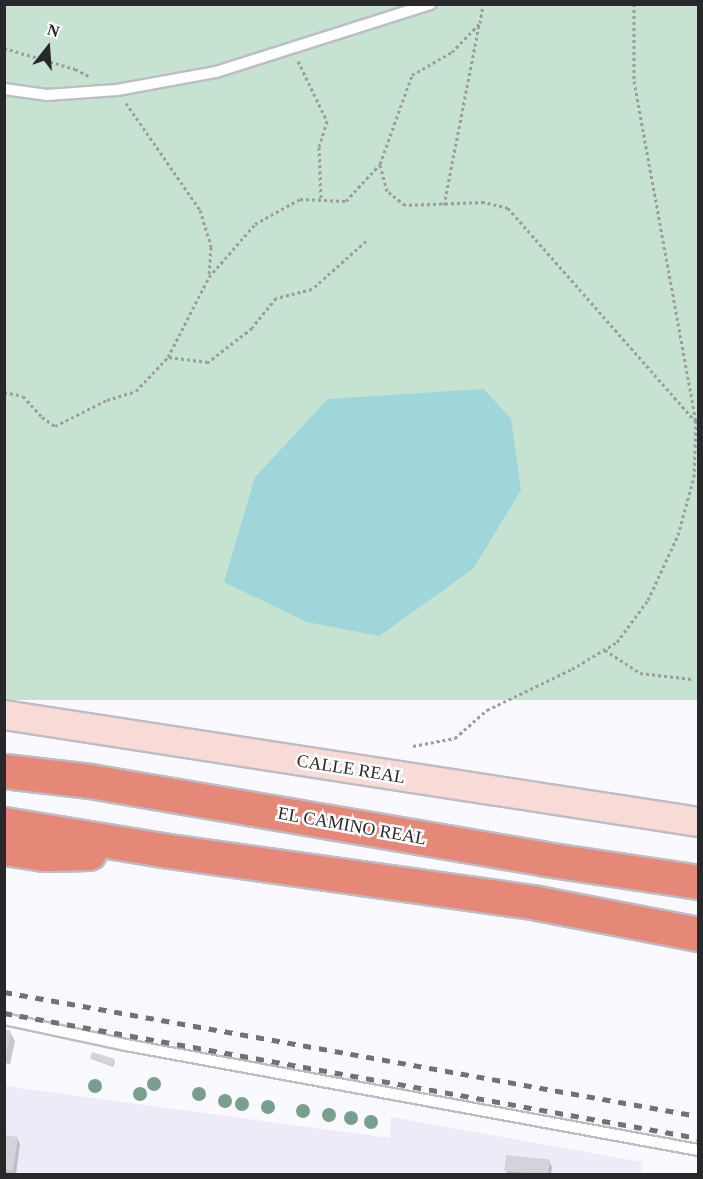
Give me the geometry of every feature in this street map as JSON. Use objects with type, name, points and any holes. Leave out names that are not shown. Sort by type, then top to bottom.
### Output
[{"type":"highway","name":"EL CAMINO REAL","points":[[4,771],[90,781],[545,859],[699,882]]},
{"type":"highway","points":[[4,824],[169,851],[537,903],[699,934]]},
{"type":"highway","points":[[4,848],[44,854],[169,851]]},
{"type":"main road","name":"CALLE REAL","points":[[4,715],[699,822]]},
{"type":"lane","points":[[4,89],[47,95],[117,90],[216,72],[430,4]]},
{"type":"lane","points":[[4,1019],[138,1047],[699,1150]]},
{"type":"path","points":[[444,205],[483,4]]},
{"type":"path","points":[[413,746],[455,738],[487,710],[572,669],[617,642],[648,600],[678,536],[694,477],[697,422],[634,81],[634,4]]},
{"type":"path","points":[[4,392],[23,396],[42,417],[55,426],[107,400],[136,391],[168,357],[209,277],[255,224],[300,199],[346,201],[380,164],[412,75],[452,52],[480,23]]},
{"type":"path","points":[[4,48],[75,69],[117,90],[200,210],[211,247],[209,277]]},
{"type":"path","points":[[293,48],[327,121],[319,147],[321,200]]},
{"type":"path","points":[[380,164],[387,191],[405,205],[484,202],[508,208],[697,422]]},
{"type":"path","points":[[168,357],[208,362],[252,328],[276,298],[312,290],[366,241]]},
{"type":"path","points":[[604,650],[640,673],[692,679]]},
{"type":"shaded area","points":[[5,1086],[390,1138],[391,1117],[642,1162],[641,1174],[5,1174]]},
{"type":"green space","points":[[4,5],[698,5],[698,700],[4,700]]},
{"type":"water","points":[[484,389],[511,419],[521,490],[473,569],[379,636],[307,622],[224,582],[255,477],[328,399]]},
{"type":"building","points":[[4,1029],[11,1031],[6,1057],[4,1057]]},
{"type":"building","points":[[92,1052],[115,1059],[113,1066],[90,1059]]},
{"type":"building","points":[[4,1135],[18,1137],[13,1171],[4,1170]]},
{"type":"building","points":[[506,1155],[550,1160],[548,1174],[504,1171]]},
{"type":"railway","points":[[4,992],[698,1116]]},
{"type":"railway","points":[[4,1013],[698,1138]]}]
